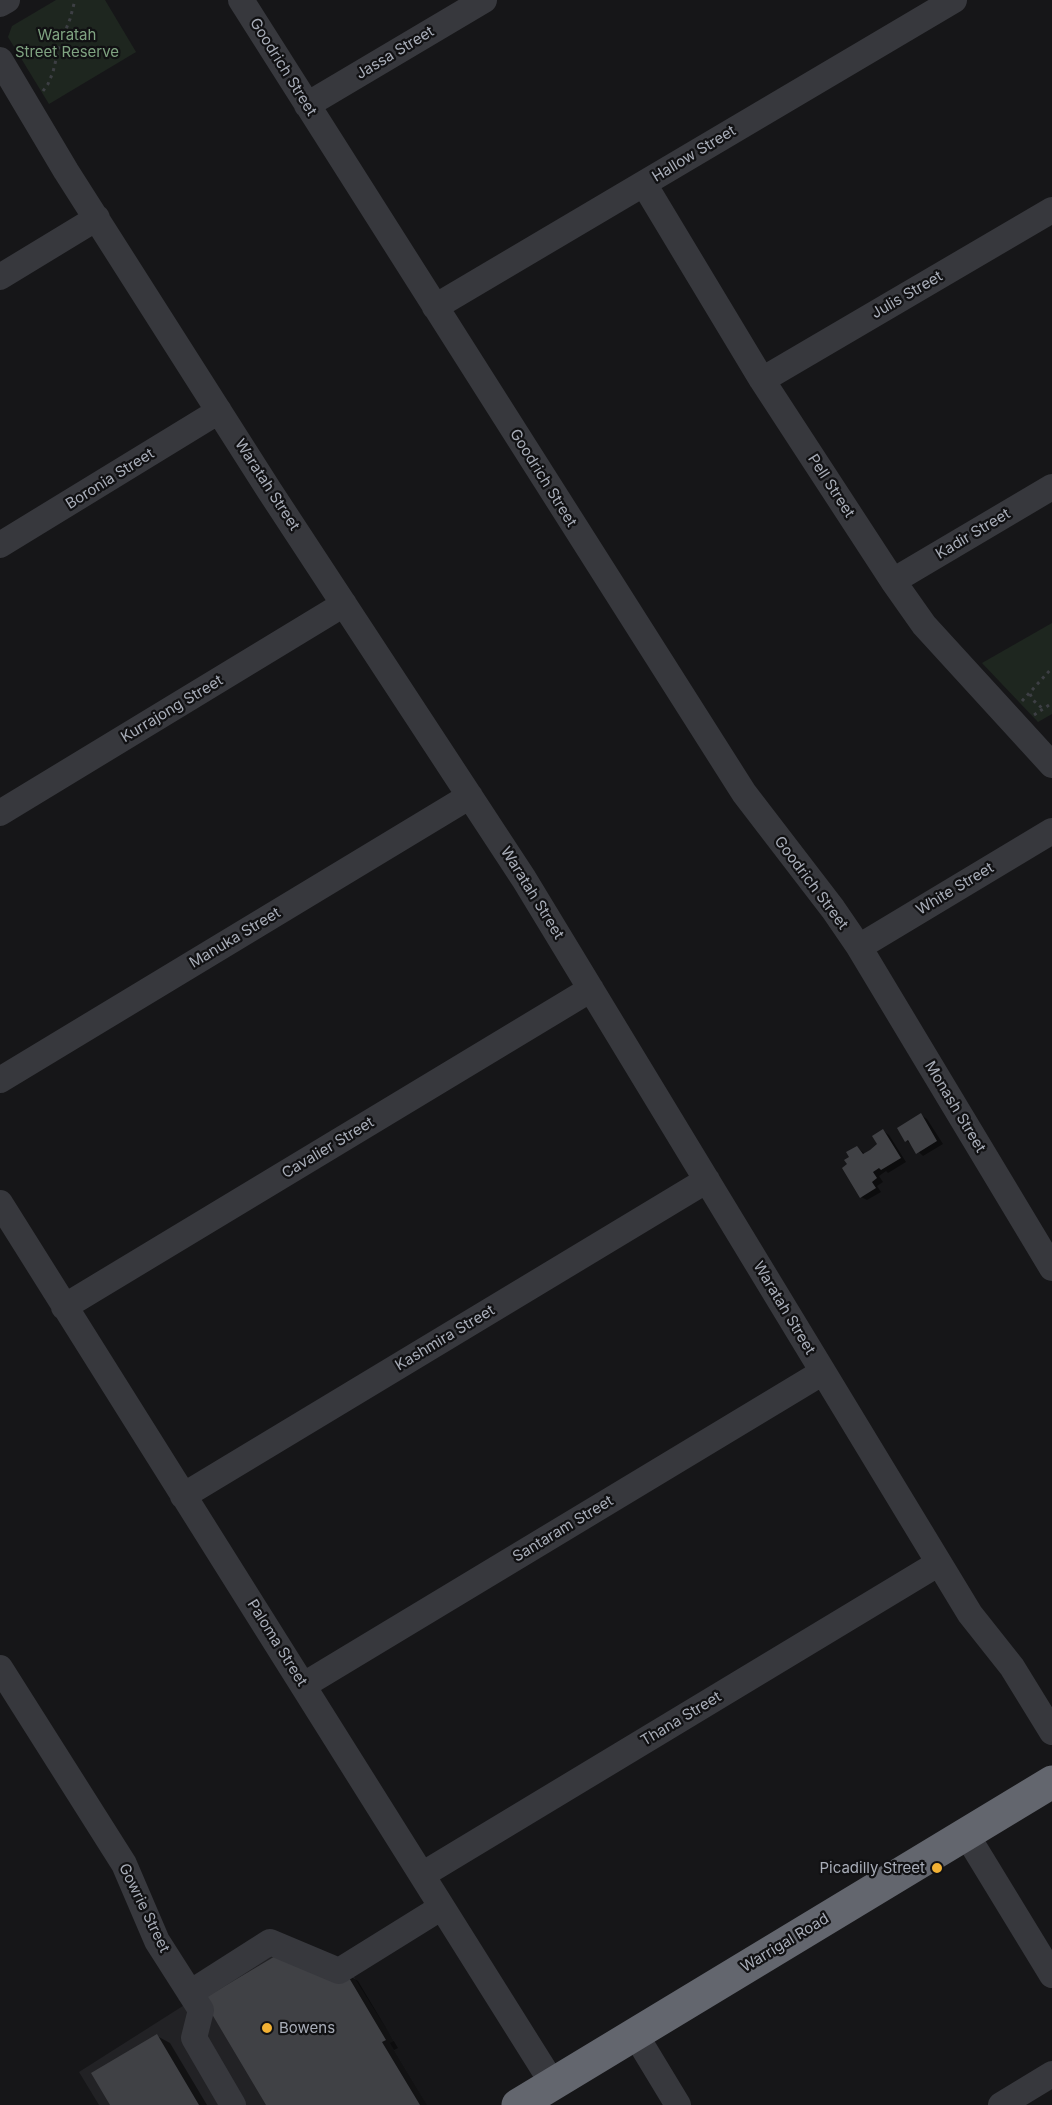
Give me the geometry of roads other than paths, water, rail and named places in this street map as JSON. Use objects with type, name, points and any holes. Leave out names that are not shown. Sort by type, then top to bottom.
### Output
[{"type":"highway","name":"Warrigal Road","points":[[518,2105],[1052,1782]]},
{"type":"street","points":[[0,4],[7,0]]},
{"type":"street","name":"Goodrich Street","points":[[241,0],[744,793],[858,947]]},
{"type":"street","name":"Jassa Street","points":[[306,105],[484,0]]},
{"type":"street","name":"Hallow Street","points":[[435,307],[954,0]]},
{"type":"street","name":"Waratah Street","points":[[0,60],[66,171],[219,411],[524,879],[970,1614],[1021,1682],[1052,1732]]},
{"type":"street","name":"Pell Street","points":[[644,184],[762,380],[893,581],[924,625],[1052,765]]},
{"type":"street","name":"Julis Street","points":[[762,380],[1052,210]]},
{"type":"street","points":[[0,277],[97,218]]},
{"type":"street","name":"Boronia Street","points":[[0,545],[219,411]]},
{"type":"street","name":"Kadir Street","points":[[893,581],[1052,487]]},
{"type":"street","name":"Kurrajong Street","points":[[0,813],[344,604]]},
{"type":"street","name":"Manuka Street","points":[[0,1080],[470,796]]},
{"type":"street","name":"White Street","points":[[858,947],[1052,831]]},
{"type":"street","name":"Monash Street","points":[[858,947],[1052,1268]]},
{"type":"street","name":"Cavalier Street","points":[[64,1307],[591,989]]},
{"type":"street","name":"Kashmira Street","points":[[183,1496],[707,1180]]},
{"type":"street","name":"Paloma Street","points":[[0,1203],[553,2084]]},
{"type":"street","name":"Santaram Street","points":[[304,1685],[823,1372]]},
{"type":"street","name":"Thana Street","points":[[422,1875],[939,1563]]},
{"type":"street","name":"Gowrie Street","points":[[0,1668],[124,1864],[157,1941],[201,2010],[194,2038],[233,2105]]},
{"type":"street","points":[[966,1834],[1052,1975]]},
{"type":"street","points":[[190,1993],[270,1942],[339,1971],[442,1907]]},
{"type":"street","points":[[635,2034],[678,2105]]},
{"type":"street","points":[[1000,2105],[1052,2074]]},
{"type":"place","name":"Picadilly Street","points":[[937,1868]]},
{"type":"place","name":"Bowens","points":[[267,2028]]},
{"type":"park label","name":"Waratah Street Reserve","points":[[67,44]]}]
